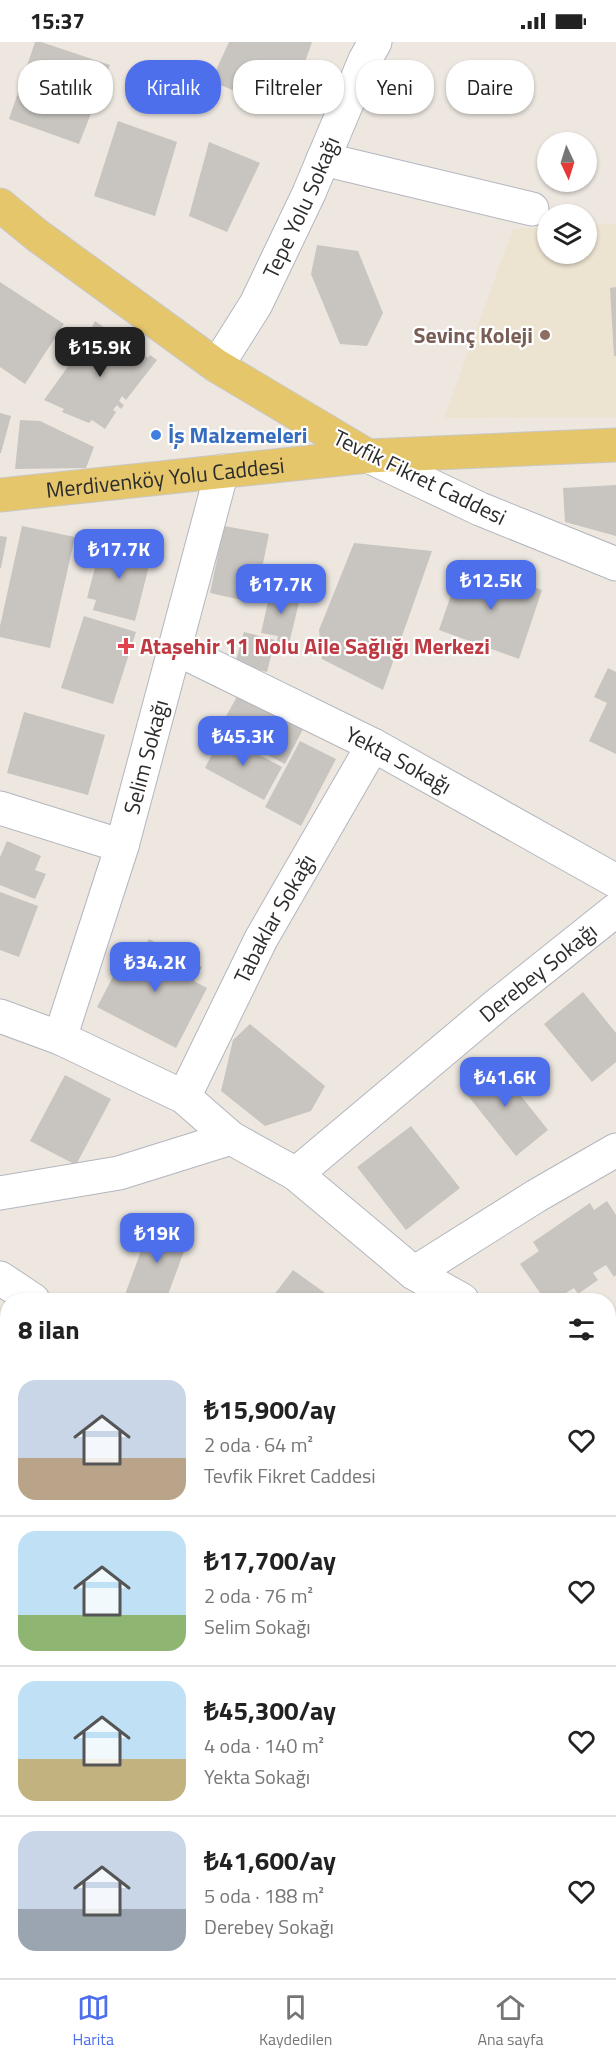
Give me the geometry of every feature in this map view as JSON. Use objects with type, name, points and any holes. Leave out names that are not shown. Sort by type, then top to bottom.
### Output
[{"type":"main road","name":"Tevfik Fikret Caddesi","points":[[0,205],[38,236],[217,366],[368,456]]},
{"type":"main road","name":"Merdivenköy Yolu Caddesi","points":[[0,495],[368,456],[616,445]]},
{"type":"street","name":"Tepe Yolu Sokağı","points":[[217,366],[256,304],[309,193],[365,60],[375,42]]},
{"type":"street","points":[[323,159],[532,209]]},
{"type":"street","name":"Tevfik Fikret Caddesi","points":[[368,456],[480,509],[616,564]]},
{"type":"street","name":"Selim Sokağı","points":[[60,1038],[122,846],[222,471]]},
{"type":"street","name":"Yekta Sokağı","points":[[175,648],[373,745],[616,881]]},
{"type":"street","name":"Tabaklar Sokağı","points":[[184,1097],[261,939],[373,745]]},
{"type":"street","points":[[0,808],[122,846]]},
{"type":"street","name":"Derebey Sokağı","points":[[296,1174],[497,1005],[616,910]]},
{"type":"street","points":[[0,1016],[60,1038],[184,1097],[231,1138],[296,1174],[414,1273],[450,1293]]},
{"type":"street","points":[[0,1193],[120,1173],[231,1138]]},
{"type":"street","points":[[414,1273],[536,1196],[616,1150]]},
{"type":"street","points":[[0,1278],[22,1293]]},
{"type":"shaded area","name":"Sevinç Koleji","points":[[616,224],[616,417],[444,418],[513,229],[537,228],[537,264],[597,264],[597,225]]},
{"type":"building","points":[[35,42],[41,42],[95,60],[29,60]]},
{"type":"building","points":[[229,42],[312,42],[306,60],[233,60],[233,90],[221,85],[221,60]]},
{"type":"building","points":[[18,92],[18,114],[91,114],[79,144],[9,119]]},
{"type":"building","points":[[118,121],[177,142],[155,216],[94,196]]},
{"type":"building","points":[[209,142],[260,163],[227,232],[189,216]]},
{"type":"building","points":[[317,245],[358,251],[383,313],[367,346],[340,344],[311,274]]},
{"type":"building","points":[[0,282],[64,324],[25,384],[0,367]]},
{"type":"building","points":[[616,287],[616,356],[614,356],[610,288]]},
{"type":"building","points":[[95,321],[148,358],[150,355],[157,360],[126,400],[122,396],[119,401],[124,405],[121,409],[117,405],[113,410],[116,412],[105,429],[92,420],[89,423],[62,412],[64,409],[44,400],[95,329],[92,327]]},
{"type":"building","points":[[0,413],[11,416],[1,453],[0,453]]},
{"type":"building","points":[[20,420],[40,421],[94,447],[86,468],[15,469]]},
{"type":"building","points":[[616,485],[616,536],[565,522],[563,488]]},
{"type":"building","points":[[22,526],[75,537],[50,648],[0,637],[0,626]]},
{"type":"building","points":[[224,526],[269,534],[255,603],[210,593]]},
{"type":"building","points":[[0,536],[7,537],[1,568],[0,568]]},
{"type":"building","points":[[107,539],[146,550],[142,565],[149,566],[135,621],[93,610],[96,600],[87,598],[101,545],[105,546]]},
{"type":"building","points":[[354,543],[432,551],[383,690],[322,659],[319,630]]},
{"type":"building","points":[[462,563],[542,590],[519,659],[439,630]]},
{"type":"building","points":[[271,588],[301,594],[288,648],[276,645],[278,636],[261,633]]},
{"type":"building","points":[[84,616],[136,632],[113,704],[61,688]]},
{"type":"building","points":[[244,632],[275,640],[267,672],[235,664]]},
{"type":"building","points":[[608,668],[616,672],[616,754],[589,741],[607,703],[594,697]]},
{"type":"building","points":[[239,693],[303,729],[285,764],[219,729]]},
{"type":"building","points":[[24,712],[105,735],[88,795],[7,773]]},
{"type":"building","points":[[222,735],[282,767],[264,800],[205,768]]},
{"type":"building","points":[[300,741],[336,759],[301,826],[265,807]]},
{"type":"building","points":[[7,841],[41,856],[35,870],[46,874],[35,899],[0,885],[0,857]]},
{"type":"building","points":[[0,892],[38,906],[19,957],[0,950]]},
{"type":"building","points":[[149,939],[202,967],[194,981],[207,988],[176,1048],[97,1007],[127,950],[140,956]]},
{"type":"building","points":[[583,992],[616,1033],[616,1062],[592,1082],[544,1024]]},
{"type":"building","points":[[250,1024],[325,1086],[311,1111],[265,1126],[221,1091],[233,1040]]},
{"type":"building","points":[[493,1061],[548,1130],[516,1156],[461,1087]]},
{"type":"building","points":[[65,1075],[111,1099],[76,1165],[30,1141]]},
{"type":"building","points":[[411,1126],[460,1188],[406,1230],[357,1167]]},
{"type":"building","points":[[607,1201],[616,1215],[616,1275],[614,1277],[606,1265],[593,1273],[598,1280],[579,1293],[574,1288],[566,1293],[540,1293],[520,1264],[539,1251],[533,1242],[590,1203],[594,1210]]},
{"type":"building","points":[[152,1221],[190,1235],[169,1293],[126,1293]]},
{"type":"building","points":[[293,1270],[325,1293],[275,1293]]},
{"type":"place","name":"Sevinç Koleji","points":[[545,335]]},
{"type":"place","name":"İş Malzemeleri","points":[[156,435]]},
{"type":"place","name":"Ataşehir 11 Nolu Aile Sağlığı Merkezi","points":[[126,646]]}]
